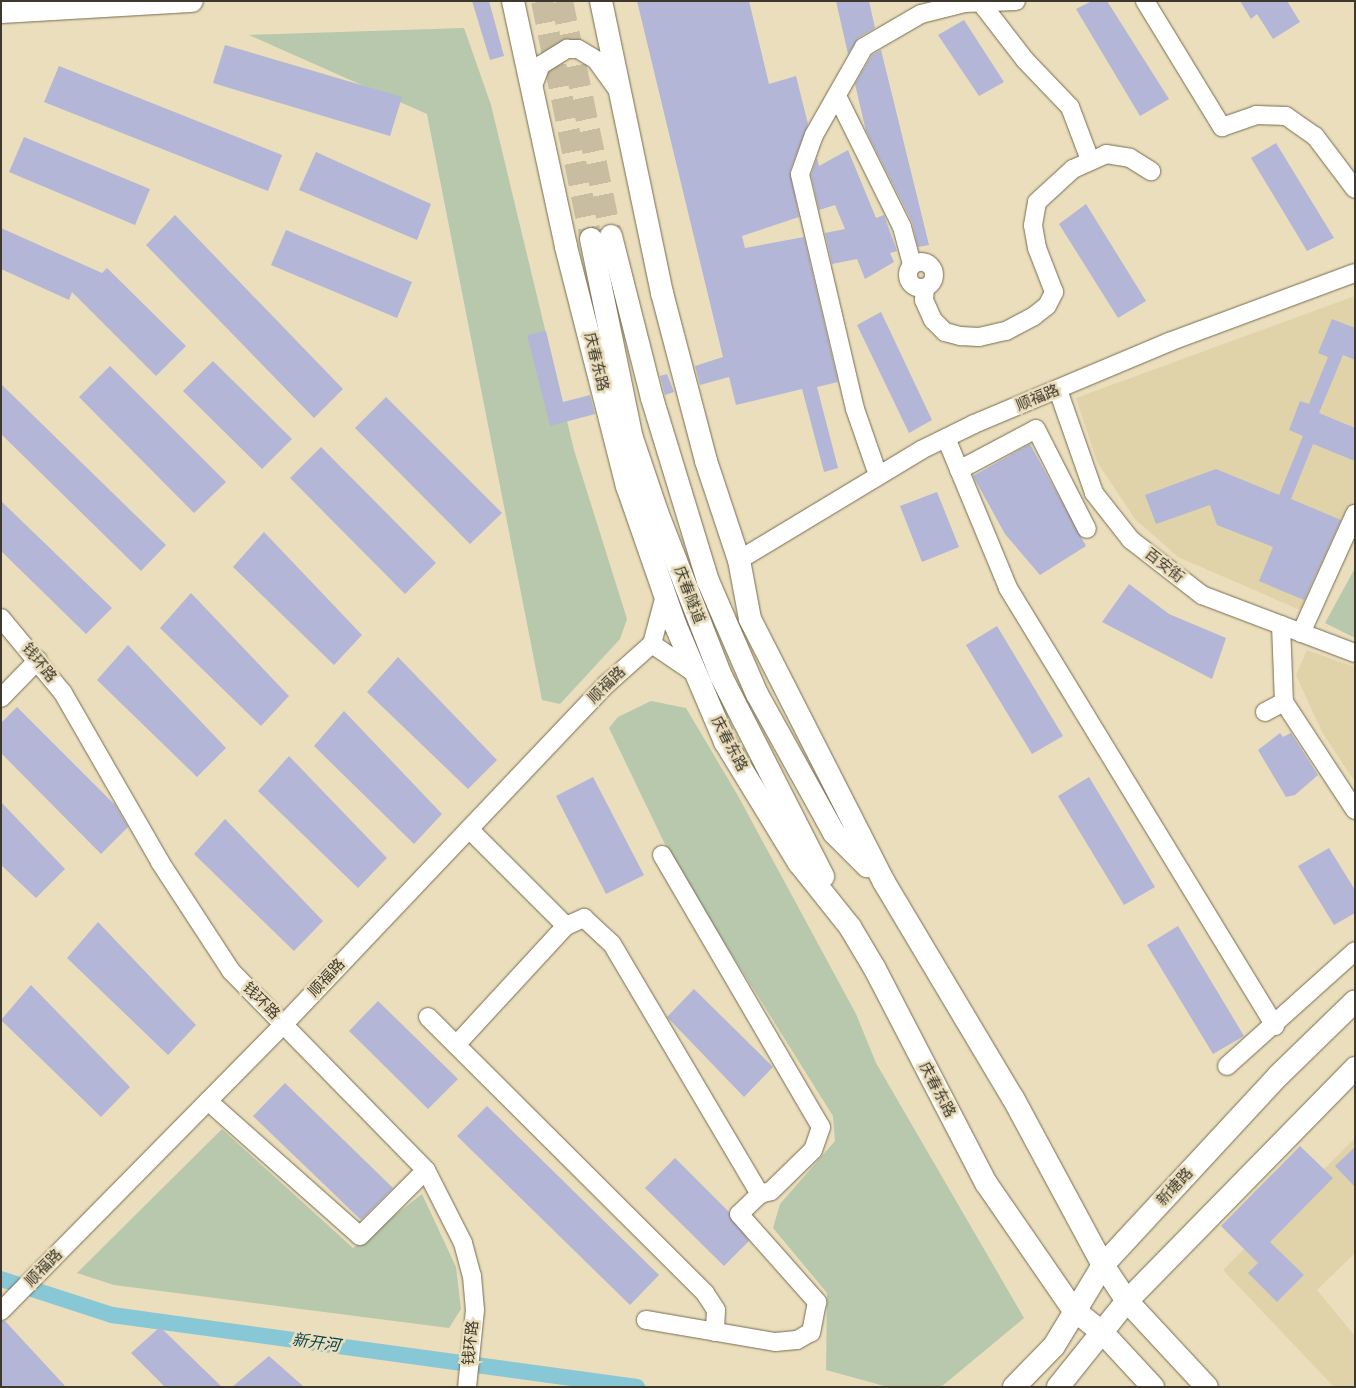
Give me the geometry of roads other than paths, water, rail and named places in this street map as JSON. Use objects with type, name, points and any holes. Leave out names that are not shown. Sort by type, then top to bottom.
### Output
[{"type":"main road","points":[[1,12],[192,1]]},
{"type":"main road","name":"庆春东路","points":[[512,1],[531,92],[627,486],[665,595],[725,742],[799,863],[850,926],[986,1183],[1073,1309],[1104,1334],[1153,1387]]},
{"type":"main road","points":[[601,1],[679,361],[739,560],[750,619],[884,882],[1013,1098],[1103,1265],[1127,1301],[1207,1387]]},
{"type":"main road","name":"庆春隧道","points":[[850,926],[721,676],[657,512],[632,438],[601,238],[708,581],[757,694],[834,832],[884,882]]},
{"type":"main road","name":"新塘路","points":[[1014,1387],[1054,1346],[1073,1309],[1103,1265],[1278,1076],[1355,1001]]},
{"type":"main road","points":[[1058,1387],[1104,1334],[1127,1301],[1355,1068]]},
{"type":"street","points":[[878,475],[855,409],[800,174],[814,135],[864,47],[921,14],[981,4],[1016,1]]},
{"type":"street","points":[[1145,1],[1222,127],[1256,115],[1286,116],[1315,136],[1355,189]]},
{"type":"street","points":[[981,4],[1024,60],[1070,107],[1090,160]]},
{"type":"street","points":[[531,92],[541,64],[553,55],[578,49],[596,60],[622,97]]},
{"type":"street","points":[[837,96],[902,227],[912,264],[931,266],[934,278],[925,288],[924,300],[934,320],[945,332],[960,336],[979,338],[1006,331],[1034,316],[1047,306],[1054,292],[1037,248],[1033,225],[1037,202],[1052,185],[1090,160],[1106,154],[1130,158],[1151,171]]},
{"type":"street","name":"顺福路","points":[[739,560],[878,475],[946,438],[1169,342],[1355,273]]},
{"type":"street","name":"百安街","points":[[1058,390],[1094,493],[1131,540],[1202,595],[1355,654]]},
{"type":"street","points":[[959,470],[1036,429],[1087,530]]},
{"type":"street","points":[[946,438],[1008,588],[1275,1026]]},
{"type":"street","points":[[1301,633],[1355,514]]},
{"type":"street","points":[[665,595],[652,644],[696,674]]},
{"type":"street","name":"钱环路","points":[[1,618],[38,660],[63,693],[199,925],[231,971],[426,1170],[463,1243],[472,1276],[472,1340],[467,1386]]},
{"type":"street","points":[[1281,626],[1284,702],[1355,810]]},
{"type":"street","name":"顺福路","points":[[4,1309],[284,1024],[608,683],[652,644]]},
{"type":"street","points":[[1,698],[38,660]]},
{"type":"street","points":[[1265,712],[1284,702]]},
{"type":"street","points":[[469,829],[566,926]]},
{"type":"street","points":[[646,1320],[775,1342],[797,1340],[811,1332],[816,1320],[816,1302],[809,1289],[739,1214],[760,1194],[772,1191],[813,1150],[821,1127],[662,855]]},
{"type":"street","points":[[456,1045],[566,926],[584,918],[612,944],[760,1194]]},
{"type":"street","points":[[1227,1066],[1275,1026],[1355,951]]},
{"type":"street","points":[[428,1017],[705,1293],[716,1310],[716,1332]]},
{"type":"street","points":[[208,1101],[360,1236],[426,1170]]},
{"type":"waterway","name":"新开河","points":[[1,1279],[112,1315],[637,1387]]},
{"type":"tunnel","points":[[542,1],[591,239]]},
{"type":"tunnel","points":[[562,1],[611,236]]}]
